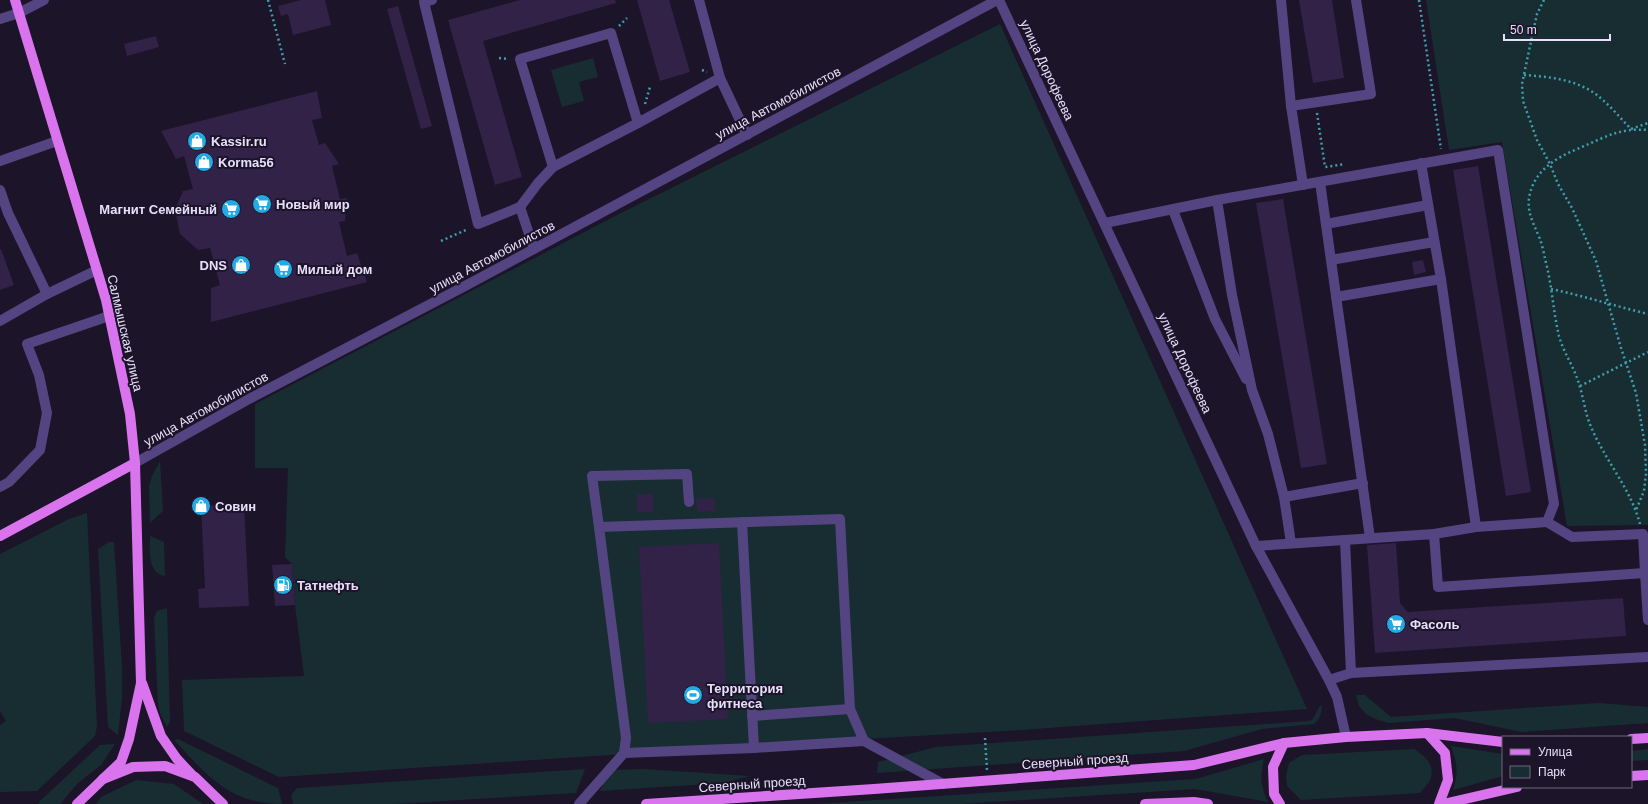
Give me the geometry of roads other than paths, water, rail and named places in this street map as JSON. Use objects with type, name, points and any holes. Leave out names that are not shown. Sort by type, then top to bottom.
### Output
[{"type":"main road","name":"Салмышская улица","points":[[14,0],[97,270],[109,316],[130,414],[135,463],[141,683]]},
{"type":"main road","name":"улица Автомобилистов","points":[[0,536],[135,463]]},
{"type":"main road","points":[[141,683],[161,736],[177,759],[223,804]]},
{"type":"main road","points":[[77,804],[121,762],[130,739],[141,683]]},
{"type":"main road","points":[[1427,733],[1445,753],[1448,780],[1439,804]]},
{"type":"main road","name":"Северный проезд","points":[[646,804],[1194,765],[1284,743],[1346,737],[1427,733],[1502,742]]},
{"type":"main road","points":[[1632,739],[1648,738]]},
{"type":"main road","points":[[1280,804],[1274,794],[1273,768],[1284,743]]},
{"type":"main road","points":[[103,779],[139,766],[165,766],[195,777]]},
{"type":"main road","points":[[1632,776],[1648,775]]},
{"type":"main road","points":[[1443,804],[1513,788]]},
{"type":"main road","points":[[1145,804],[1194,802],[1208,804]]},
{"type":"street","points":[[0,19],[19,13],[44,0]]},
{"type":"street","points":[[432,0],[424,2],[478,224],[520,207],[538,183],[554,167],[720,78]]},
{"type":"street","points":[[699,0],[720,78],[747,135]]},
{"type":"street","name":"улица Автомобилистов","points":[[135,463],[249,399],[534,249],[998,0]]},
{"type":"street","name":"улица Дорофеева","points":[[998,0],[1105,223],[1256,546],[1329,680],[1336,698],[1346,737]]},
{"type":"street","points":[[1281,0],[1291,106],[1303,185]]},
{"type":"street","points":[[1291,106],[1371,94],[1356,0]]},
{"type":"street","points":[[554,167],[520,59],[611,33],[638,123]]},
{"type":"street","points":[[0,161],[58,141]]},
{"type":"street","points":[[1105,223],[1217,200],[1498,150],[1554,504],[1547,522]]},
{"type":"street","points":[[1421,163],[1441,279],[1476,527]]},
{"type":"street","points":[[1320,182],[1370,538]]},
{"type":"street","points":[[0,190],[4,215],[47,294]]},
{"type":"street","points":[[1217,200],[1232,295],[1252,390]]},
{"type":"street","points":[[1326,224],[1428,205]]},
{"type":"street","points":[[520,207],[534,249]]},
{"type":"street","points":[[1173,210],[1215,319],[1252,390],[1268,434],[1284,497],[1290,543]]},
{"type":"street","points":[[1331,260],[1434,242]]},
{"type":"street","points":[[0,321],[47,294],[97,270]]},
{"type":"street","points":[[1336,297],[1441,279]]},
{"type":"street","points":[[0,487],[9,482],[40,450],[47,413],[39,375],[27,344],[109,316]]},
{"type":"street","points":[[579,804],[624,753],[626,738],[592,476],[688,474],[689,502]]},
{"type":"street","points":[[1284,497],[1363,483]]},
{"type":"street","points":[[599,527],[840,519],[850,709],[864,741]]},
{"type":"street","points":[[742,522],[754,748]]},
{"type":"street","points":[[1256,546],[1434,534],[1476,527],[1547,522],[1572,537],[1643,534],[1648,620]]},
{"type":"street","points":[[1434,534],[1438,587],[1645,573]]},
{"type":"street","points":[[1345,540],[1351,673]]},
{"type":"street","points":[[1329,680],[1351,673],[1648,657]]},
{"type":"street","points":[[752,716],[850,709]]},
{"type":"street","points":[[624,753],[754,748],[864,741],[943,784]]},
{"type":"place","name":"Kassir.ru","points":[[197,141]]},
{"type":"place","name":"Korma56","points":[[204,162]]},
{"type":"place","name":"Новый мир","points":[[262,204]]},
{"type":"place","name":"Магнит Семейный","points":[[231,209]]},
{"type":"place","name":"DNS","points":[[241,265]]},
{"type":"place","name":"Милый дом","points":[[283,269]]},
{"type":"place","name":"Совин","points":[[201,506]]},
{"type":"place","name":"Татнефть","points":[[283,585]]},
{"type":"place","name":"Фасоль","points":[[1396,624]]},
{"type":"place","name":"Территория фитнеса","points":[[693,695]]}]
